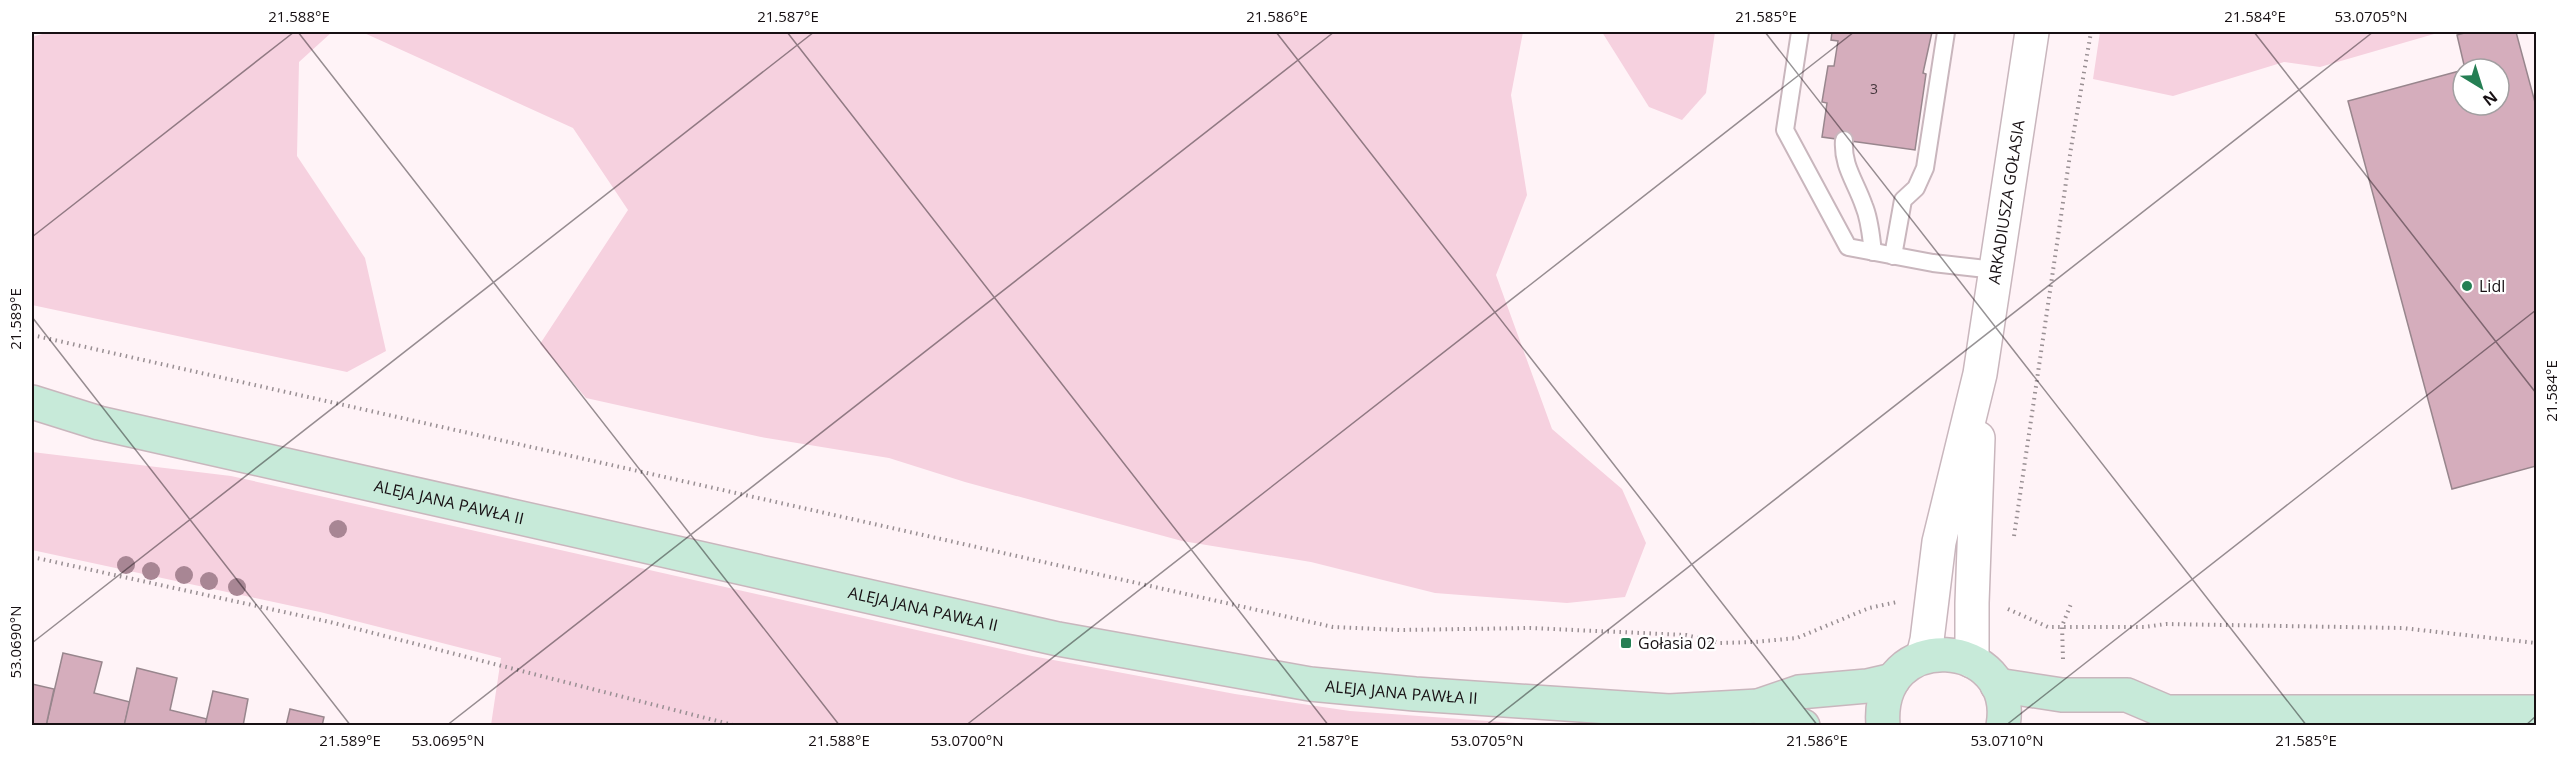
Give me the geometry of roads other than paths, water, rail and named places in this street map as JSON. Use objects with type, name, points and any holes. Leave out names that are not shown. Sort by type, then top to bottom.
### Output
[{"type":"street","name":"ARKADIUSZA GOŁASIA","points":[[1923,656],[1939,542],[1980,374],[2032,32]]},
{"type":"street","name":"ARKADIUSZA GOŁASIA","points":[[1972,661],[1980,374]]},
{"type":"street","name":"ALEJA JANA PAWŁA II","points":[[32,402],[99,423],[1135,654],[1310,684],[1415,694],[1669,711],[1758,706],[1799,692],[1867,686],[1893,680]]},
{"type":"street","name":"ALEJA JANA PAWŁA II","points":[[32,414],[99,423]]},
{"type":"street","points":[[1883,726],[1884,701],[1893,680],[1906,666],[1923,656],[1948,654],[1972,661],[1986,671],[1997,685],[2003,700],[2003,726]]},
{"type":"street","points":[[1997,685],[2062,695],[2127,695],[2167,712],[2536,712]]},
{"type":"street","name":"ALEJA JANA PAWŁA II","points":[[1758,706],[1803,726]]},
{"type":"street","points":[[2137,726],[2167,712]]},
{"type":"lane","points":[[1800,32],[1785,130],[1848,247],[1893,256],[1995,270]]},
{"type":"lane","points":[[1893,256],[1903,200],[1916,188],[1925,168],[1946,32]]},
{"type":"lane","points":[[1844,140],[1846,164],[1865,207],[1874,252]]},
{"type":"place","name":"Lidl","points":[[2467,286]]},
{"type":"place","name":"Gołasia 02","points":[[1626,643]]}]
